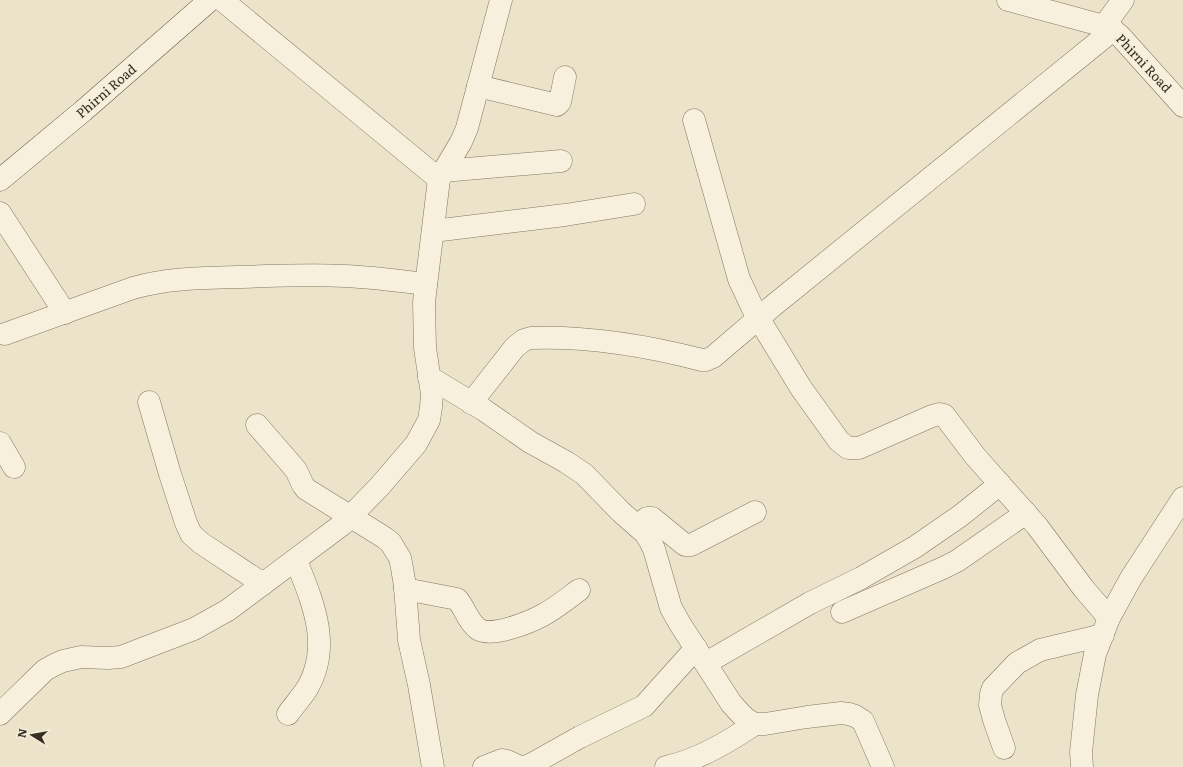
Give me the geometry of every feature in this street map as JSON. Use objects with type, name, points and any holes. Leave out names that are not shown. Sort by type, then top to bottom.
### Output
[{"type":"street","name":"Phirni Road","points":[[0,180],[83,111],[210,0]]},
{"type":"street","points":[[222,0],[441,175],[561,161]]},
{"type":"street","points":[[0,714],[45,670],[54,665],[72,658],[122,657],[194,629],[228,610],[296,560],[350,517],[384,482],[416,444],[429,420],[431,407],[432,394],[425,348],[424,302],[441,175],[461,142],[467,128],[501,0]]},
{"type":"street","name":"Phirni Road","points":[[1008,0],[1108,28],[1121,37],[1183,106]]},
{"type":"street","points":[[471,403],[515,347],[524,340],[538,338],[592,341],[653,348],[706,360],[712,357],[1108,28],[1123,0]]},
{"type":"street","points":[[478,86],[557,105],[560,102],[565,77]]},
{"type":"street","points":[[694,120],[739,279],[748,300],[801,388],[843,446],[852,449],[859,448],[932,416],[941,414],[946,417],[975,456],[1037,526],[1084,589],[1106,626]]},
{"type":"street","points":[[433,232],[565,215],[634,204]]},
{"type":"street","points":[[0,213],[64,313]]},
{"type":"street","points":[[5,334],[153,282],[188,278],[339,275],[426,284]]},
{"type":"street","points":[[429,377],[530,442],[584,474],[637,526],[650,541],[654,549],[671,608],[680,624],[731,703],[746,719],[755,724],[765,724],[828,715],[849,714],[860,718],[863,722],[883,767]]},
{"type":"street","points":[[149,402],[170,474],[191,534],[201,543],[263,584]]},
{"type":"street","points":[[257,425],[296,470],[306,489],[385,538],[391,543],[400,558],[405,588],[409,640],[419,685],[433,767]]},
{"type":"street","points":[[0,443],[14,466]]},
{"type":"street","points":[[524,767],[580,737],[644,706],[701,655],[861,578],[915,547],[960,516],[1000,484]]},
{"type":"street","points":[[1082,767],[1081,752],[1087,695],[1095,654],[1106,626],[1131,578],[1183,498]]},
{"type":"street","points":[[637,526],[647,518],[652,518],[685,545],[691,545],[755,512]]},
{"type":"street","points":[[842,612],[943,568],[956,561],[1026,514]]},
{"type":"street","points":[[288,714],[308,687],[318,660],[320,647],[317,617],[296,560]]},
{"type":"street","points":[[405,588],[457,599],[474,625],[483,632],[489,633],[503,630],[537,618],[556,608],[579,590]]},
{"type":"street","points":[[1004,748],[990,705],[990,694],[993,688],[1017,663],[1040,650],[1106,626]]},
{"type":"street","points":[[678,765],[731,740],[755,724]]},
{"type":"street","points":[[484,767],[502,760],[520,767]]}]
